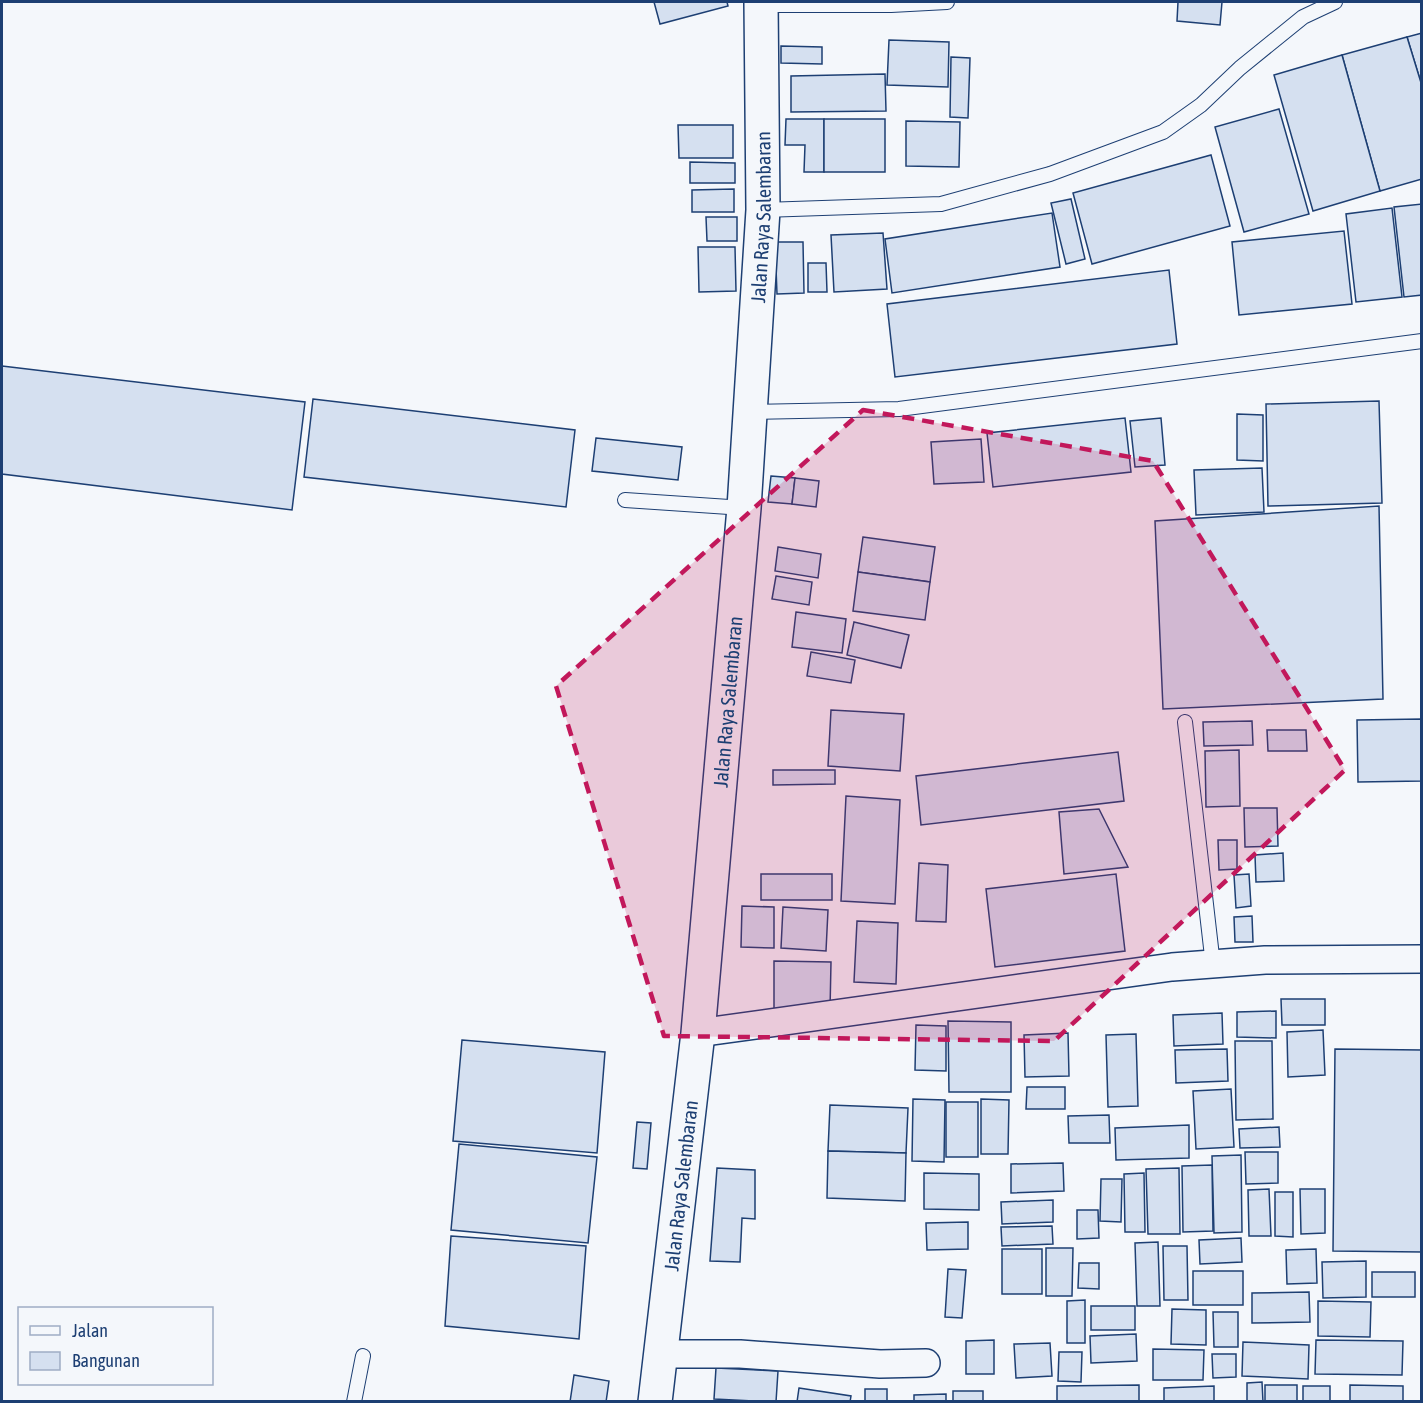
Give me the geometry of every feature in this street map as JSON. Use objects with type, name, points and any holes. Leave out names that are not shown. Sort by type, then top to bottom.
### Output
[{"type":"main road","name":"Jalan Raya Salembaran","points":[[655,1401],[698,1034],[744,508],[763,210],[761,3]]},
{"type":"street","points":[[698,1034],[1172,968],[1265,960],[1422,959]]},
{"type":"street","points":[[660,1354],[740,1354],[880,1364],[926,1363]]},
{"type":"lane","points":[[761,3],[891,5],[947,2]]},
{"type":"lane","points":[[763,210],[941,204],[1050,174],[1162,132],[1201,105],[1240,68],[1303,17],[1335,2]]},
{"type":"lane","points":[[750,412],[899,409],[1422,341]]},
{"type":"lane","points":[[625,500],[744,508]]},
{"type":"lane","points":[[1185,722],[1213,965]]},
{"type":"lane","points":[[354,1401],[363,1356]]},
{"type":"highlighted area","points":[[863,410],[1153,461],[1345,770],[1054,1041],[664,1036],[556,686]]},
{"type":"building","points":[[654,2],[727,2],[728,6],[660,24]]},
{"type":"building","points":[[1178,2],[1222,2],[1220,25],[1177,21]]},
{"type":"building","points":[[1422,33],[1422,86],[1407,37]]},
{"type":"building","points":[[1407,37],[1422,86],[1422,179],[1380,191],[1342,55]]},
{"type":"building","points":[[889,40],[949,42],[948,87],[887,85]]},
{"type":"building","points":[[781,46],[822,47],[822,64],[781,63]]},
{"type":"building","points":[[1342,55],[1380,191],[1313,211],[1274,75]]},
{"type":"building","points":[[951,57],[970,58],[968,118],[950,117]]},
{"type":"building","points":[[885,74],[886,111],[791,112],[791,76]]},
{"type":"building","points":[[1279,109],[1309,214],[1244,232],[1215,127]]},
{"type":"building","points":[[786,119],[824,119],[824,172],[804,172],[805,145],[785,145]]},
{"type":"building","points":[[824,119],[885,119],[885,172],[824,172]]},
{"type":"building","points":[[906,121],[960,122],[959,167],[906,166]]},
{"type":"building","points":[[678,125],[733,125],[733,158],[679,158]]},
{"type":"building","points":[[1211,155],[1230,226],[1092,264],[1073,193]]},
{"type":"building","points":[[690,162],[735,163],[735,183],[690,183]]},
{"type":"building","points":[[734,189],[734,212],[692,212],[692,190]]},
{"type":"building","points":[[1071,199],[1085,259],[1066,264],[1051,203]]},
{"type":"building","points":[[1422,204],[1422,295],[1404,297],[1394,207]]},
{"type":"building","points":[[1392,208],[1402,297],[1356,302],[1346,214]]},
{"type":"building","points":[[1052,213],[1060,267],[892,293],[885,239]]},
{"type":"building","points":[[706,217],[737,217],[737,241],[707,241]]},
{"type":"building","points":[[1344,231],[1352,304],[1239,315],[1232,242]]},
{"type":"building","points":[[883,233],[887,289],[834,292],[831,235]]},
{"type":"building","points":[[775,242],[803,242],[804,293],[777,294]]},
{"type":"building","points":[[698,247],[735,247],[736,291],[699,292]]},
{"type":"building","points":[[808,263],[826,263],[827,292],[808,292]]},
{"type":"building","points":[[1169,270],[1177,344],[895,377],[887,304]]},
{"type":"building","points":[[2,366],[305,402],[292,510],[2,474]]},
{"type":"building","points":[[313,399],[575,430],[566,507],[304,477]]},
{"type":"building","points":[[1379,401],[1382,503],[1268,506],[1266,404]]},
{"type":"building","points":[[1237,414],[1263,415],[1263,461],[1237,460]]},
{"type":"building","points":[[1125,418],[1131,472],[993,487],[987,433]]},
{"type":"building","points":[[1161,418],[1165,465],[1135,467],[1130,421]]},
{"type":"building","points":[[596,438],[682,447],[678,480],[592,471]]},
{"type":"building","points":[[981,439],[984,482],[934,484],[931,442]]},
{"type":"building","points":[[1262,468],[1264,512],[1196,515],[1194,470]]},
{"type":"building","points":[[771,476],[795,478],[792,504],[768,502]]},
{"type":"building","points":[[795,478],[819,481],[816,507],[792,504]]},
{"type":"building","points":[[1379,506],[1383,699],[1163,709],[1155,521]]},
{"type":"building","points":[[863,537],[935,547],[930,582],[858,572]]},
{"type":"building","points":[[778,547],[821,554],[818,578],[775,571]]},
{"type":"building","points":[[858,572],[930,582],[925,620],[853,611]]},
{"type":"building","points":[[776,576],[812,582],[809,605],[772,599]]},
{"type":"building","points":[[796,612],[846,619],[842,653],[792,647]]},
{"type":"building","points":[[854,622],[909,635],[901,668],[847,655]]},
{"type":"building","points":[[811,652],[855,660],[851,683],[807,676]]},
{"type":"building","points":[[831,710],[904,714],[900,771],[828,766]]},
{"type":"building","points":[[1422,719],[1422,781],[1358,782],[1357,720]]},
{"type":"building","points":[[1252,721],[1253,745],[1204,746],[1203,722]]},
{"type":"building","points":[[1267,730],[1306,730],[1307,751],[1268,751]]},
{"type":"building","points":[[1239,750],[1240,806],[1206,807],[1205,751]]},
{"type":"building","points":[[1118,752],[1124,801],[921,825],[916,776]]},
{"type":"building","points":[[773,770],[835,770],[835,784],[773,785]]},
{"type":"building","points":[[846,796],[900,800],[895,904],[841,901]]},
{"type":"building","points":[[1244,808],[1277,808],[1278,846],[1245,847]]},
{"type":"building","points":[[1099,809],[1128,867],[1064,874],[1059,812]]},
{"type":"building","points":[[1218,840],[1237,840],[1237,869],[1219,870]]},
{"type":"building","points":[[1283,853],[1284,881],[1256,882],[1255,855]]},
{"type":"building","points":[[919,863],[948,865],[946,922],[916,921]]},
{"type":"building","points":[[761,874],[832,874],[832,900],[761,900]]},
{"type":"building","points":[[1116,874],[1125,951],[995,967],[986,889]]},
{"type":"building","points":[[1249,874],[1251,906],[1236,908],[1234,875]]},
{"type":"building","points":[[742,906],[774,907],[774,948],[741,947]]},
{"type":"building","points":[[783,907],[828,910],[826,951],[781,948]]},
{"type":"building","points":[[1252,916],[1253,942],[1235,942],[1234,917]]},
{"type":"building","points":[[857,921],[898,923],[896,984],[854,982]]},
{"type":"building","points":[[774,961],[831,962],[830,1010],[774,1009]]},
{"type":"building","points":[[1281,999],[1325,999],[1325,1025],[1282,1025]]},
{"type":"building","points":[[1276,1011],[1276,1038],[1237,1037],[1237,1012]]},
{"type":"building","points":[[1222,1013],[1223,1044],[1174,1046],[1173,1015]]},
{"type":"building","points":[[948,1021],[1011,1022],[1011,1092],[949,1092]]},
{"type":"building","points":[[916,1025],[946,1026],[946,1071],[915,1070]]},
{"type":"building","points":[[1323,1030],[1325,1075],[1288,1077],[1287,1032]]},
{"type":"building","points":[[1068,1033],[1069,1076],[1025,1077],[1024,1035]]},
{"type":"building","points":[[1136,1034],[1138,1106],[1108,1107],[1106,1035]]},
{"type":"building","points":[[462,1040],[605,1052],[597,1153],[453,1141]]},
{"type":"building","points":[[1235,1041],[1272,1041],[1273,1119],[1236,1120]]},
{"type":"building","points":[[1227,1049],[1228,1081],[1176,1083],[1175,1050]]},
{"type":"building","points":[[1335,1049],[1422,1050],[1422,1252],[1333,1251]]},
{"type":"building","points":[[1027,1087],[1065,1087],[1065,1109],[1026,1109]]},
{"type":"building","points":[[1231,1089],[1234,1147],[1196,1149],[1193,1091]]},
{"type":"building","points":[[913,1099],[945,1100],[944,1162],[912,1161]]},
{"type":"building","points":[[981,1099],[1009,1100],[1008,1154],[981,1154]]},
{"type":"building","points":[[946,1102],[978,1102],[978,1157],[946,1157]]},
{"type":"building","points":[[830,1105],[908,1108],[906,1153],[828,1151]]},
{"type":"building","points":[[1109,1115],[1110,1143],[1069,1143],[1068,1116]]},
{"type":"building","points":[[637,1122],[651,1123],[647,1169],[633,1168]]},
{"type":"building","points":[[1189,1125],[1189,1158],[1116,1160],[1115,1128]]},
{"type":"building","points":[[1279,1127],[1280,1147],[1240,1148],[1239,1129]]},
{"type":"building","points":[[459,1144],[597,1157],[588,1243],[451,1230]]},
{"type":"building","points":[[828,1151],[906,1153],[905,1201],[827,1198]]},
{"type":"building","points":[[1245,1152],[1278,1152],[1278,1183],[1246,1184]]},
{"type":"building","points":[[1241,1155],[1242,1232],[1214,1233],[1212,1156]]},
{"type":"building","points":[[1063,1163],[1064,1191],[1011,1193],[1011,1164]]},
{"type":"building","points":[[1212,1165],[1213,1231],[1183,1232],[1182,1166]]},
{"type":"building","points":[[717,1168],[755,1170],[755,1219],[742,1218],[740,1262],[710,1261]]},
{"type":"building","points":[[1179,1168],[1180,1234],[1148,1234],[1146,1169]]},
{"type":"building","points":[[924,1173],[979,1174],[979,1210],[924,1209]]},
{"type":"building","points":[[1144,1173],[1145,1232],[1125,1232],[1124,1174]]},
{"type":"building","points":[[1101,1179],[1122,1179],[1121,1222],[1100,1221]]},
{"type":"building","points":[[1269,1189],[1271,1236],[1249,1236],[1248,1190]]},
{"type":"building","points":[[1300,1189],[1325,1189],[1325,1233],[1301,1234]]},
{"type":"building","points":[[1275,1192],[1293,1192],[1293,1237],[1275,1236]]},
{"type":"building","points":[[1053,1200],[1053,1222],[1002,1224],[1001,1202]]},
{"type":"building","points":[[1077,1210],[1098,1210],[1099,1238],[1077,1239]]},
{"type":"building","points":[[968,1222],[968,1249],[927,1250],[926,1223]]},
{"type":"building","points":[[1052,1226],[1053,1244],[1002,1246],[1001,1227]]},
{"type":"building","points":[[451,1236],[586,1246],[579,1339],[445,1326]]},
{"type":"building","points":[[1241,1238],[1242,1262],[1200,1264],[1199,1240]]},
{"type":"building","points":[[1158,1242],[1160,1306],[1137,1306],[1135,1243]]},
{"type":"building","points":[[1163,1246],[1187,1246],[1188,1300],[1164,1300]]},
{"type":"building","points":[[1046,1248],[1073,1248],[1072,1296],[1046,1296]]},
{"type":"building","points":[[1002,1249],[1042,1249],[1042,1294],[1002,1294]]},
{"type":"building","points":[[1316,1249],[1317,1283],[1287,1284],[1286,1250]]},
{"type":"building","points":[[1366,1261],[1366,1297],[1323,1298],[1322,1262]]},
{"type":"building","points":[[1079,1263],[1099,1263],[1099,1289],[1078,1288]]},
{"type":"building","points":[[948,1269],[966,1270],[962,1318],[945,1317]]},
{"type":"building","points":[[1193,1271],[1243,1271],[1243,1305],[1193,1305]]},
{"type":"building","points":[[1372,1272],[1415,1272],[1415,1297],[1372,1297]]},
{"type":"building","points":[[1309,1292],[1310,1322],[1252,1323],[1252,1293]]},
{"type":"building","points":[[1085,1300],[1085,1343],[1067,1343],[1067,1301]]},
{"type":"building","points":[[1318,1301],[1371,1302],[1370,1337],[1318,1336]]},
{"type":"building","points":[[1091,1306],[1135,1306],[1135,1330],[1091,1330]]},
{"type":"building","points":[[1172,1309],[1206,1310],[1206,1345],[1171,1344]]},
{"type":"building","points":[[1213,1312],[1238,1312],[1238,1347],[1214,1347]]},
{"type":"building","points":[[1136,1334],[1137,1361],[1091,1363],[1090,1336]]},
{"type":"building","points":[[994,1340],[994,1374],[966,1374],[966,1341]]},
{"type":"building","points":[[1316,1340],[1403,1341],[1402,1375],[1315,1374]]},
{"type":"building","points":[[1243,1342],[1309,1345],[1308,1379],[1242,1376]]},
{"type":"building","points":[[1050,1343],[1052,1376],[1016,1378],[1014,1344]]},
{"type":"building","points":[[1153,1349],[1204,1350],[1203,1380],[1153,1380]]},
{"type":"building","points":[[1059,1352],[1082,1352],[1081,1382],[1058,1381]]},
{"type":"building","points":[[1212,1354],[1236,1354],[1236,1377],[1213,1378]]},
{"type":"building","points":[[716,1368],[778,1371],[776,1402],[714,1399]]},
{"type":"building","points":[[574,1375],[609,1381],[606,1402],[570,1402]]},
{"type":"building","points":[[1262,1382],[1263,1402],[1247,1402],[1247,1383]]},
{"type":"building","points":[[1139,1385],[1139,1401],[1057,1402],[1057,1386]]},
{"type":"building","points":[[1265,1385],[1297,1385],[1297,1402],[1265,1402]]},
{"type":"building","points":[[1350,1385],[1403,1386],[1403,1402],[1350,1402]]},
{"type":"building","points":[[1214,1386],[1214,1402],[1164,1402],[1164,1388]]},
{"type":"building","points":[[1303,1386],[1330,1386],[1330,1402],[1303,1402]]},
{"type":"building","points":[[799,1388],[851,1396],[850,1402],[797,1402]]},
{"type":"building","points":[[865,1389],[887,1389],[887,1402],[865,1402]]},
{"type":"building","points":[[953,1391],[983,1391],[983,1402],[953,1402]]},
{"type":"building","points":[[946,1394],[946,1402],[914,1402],[914,1395]]}]
